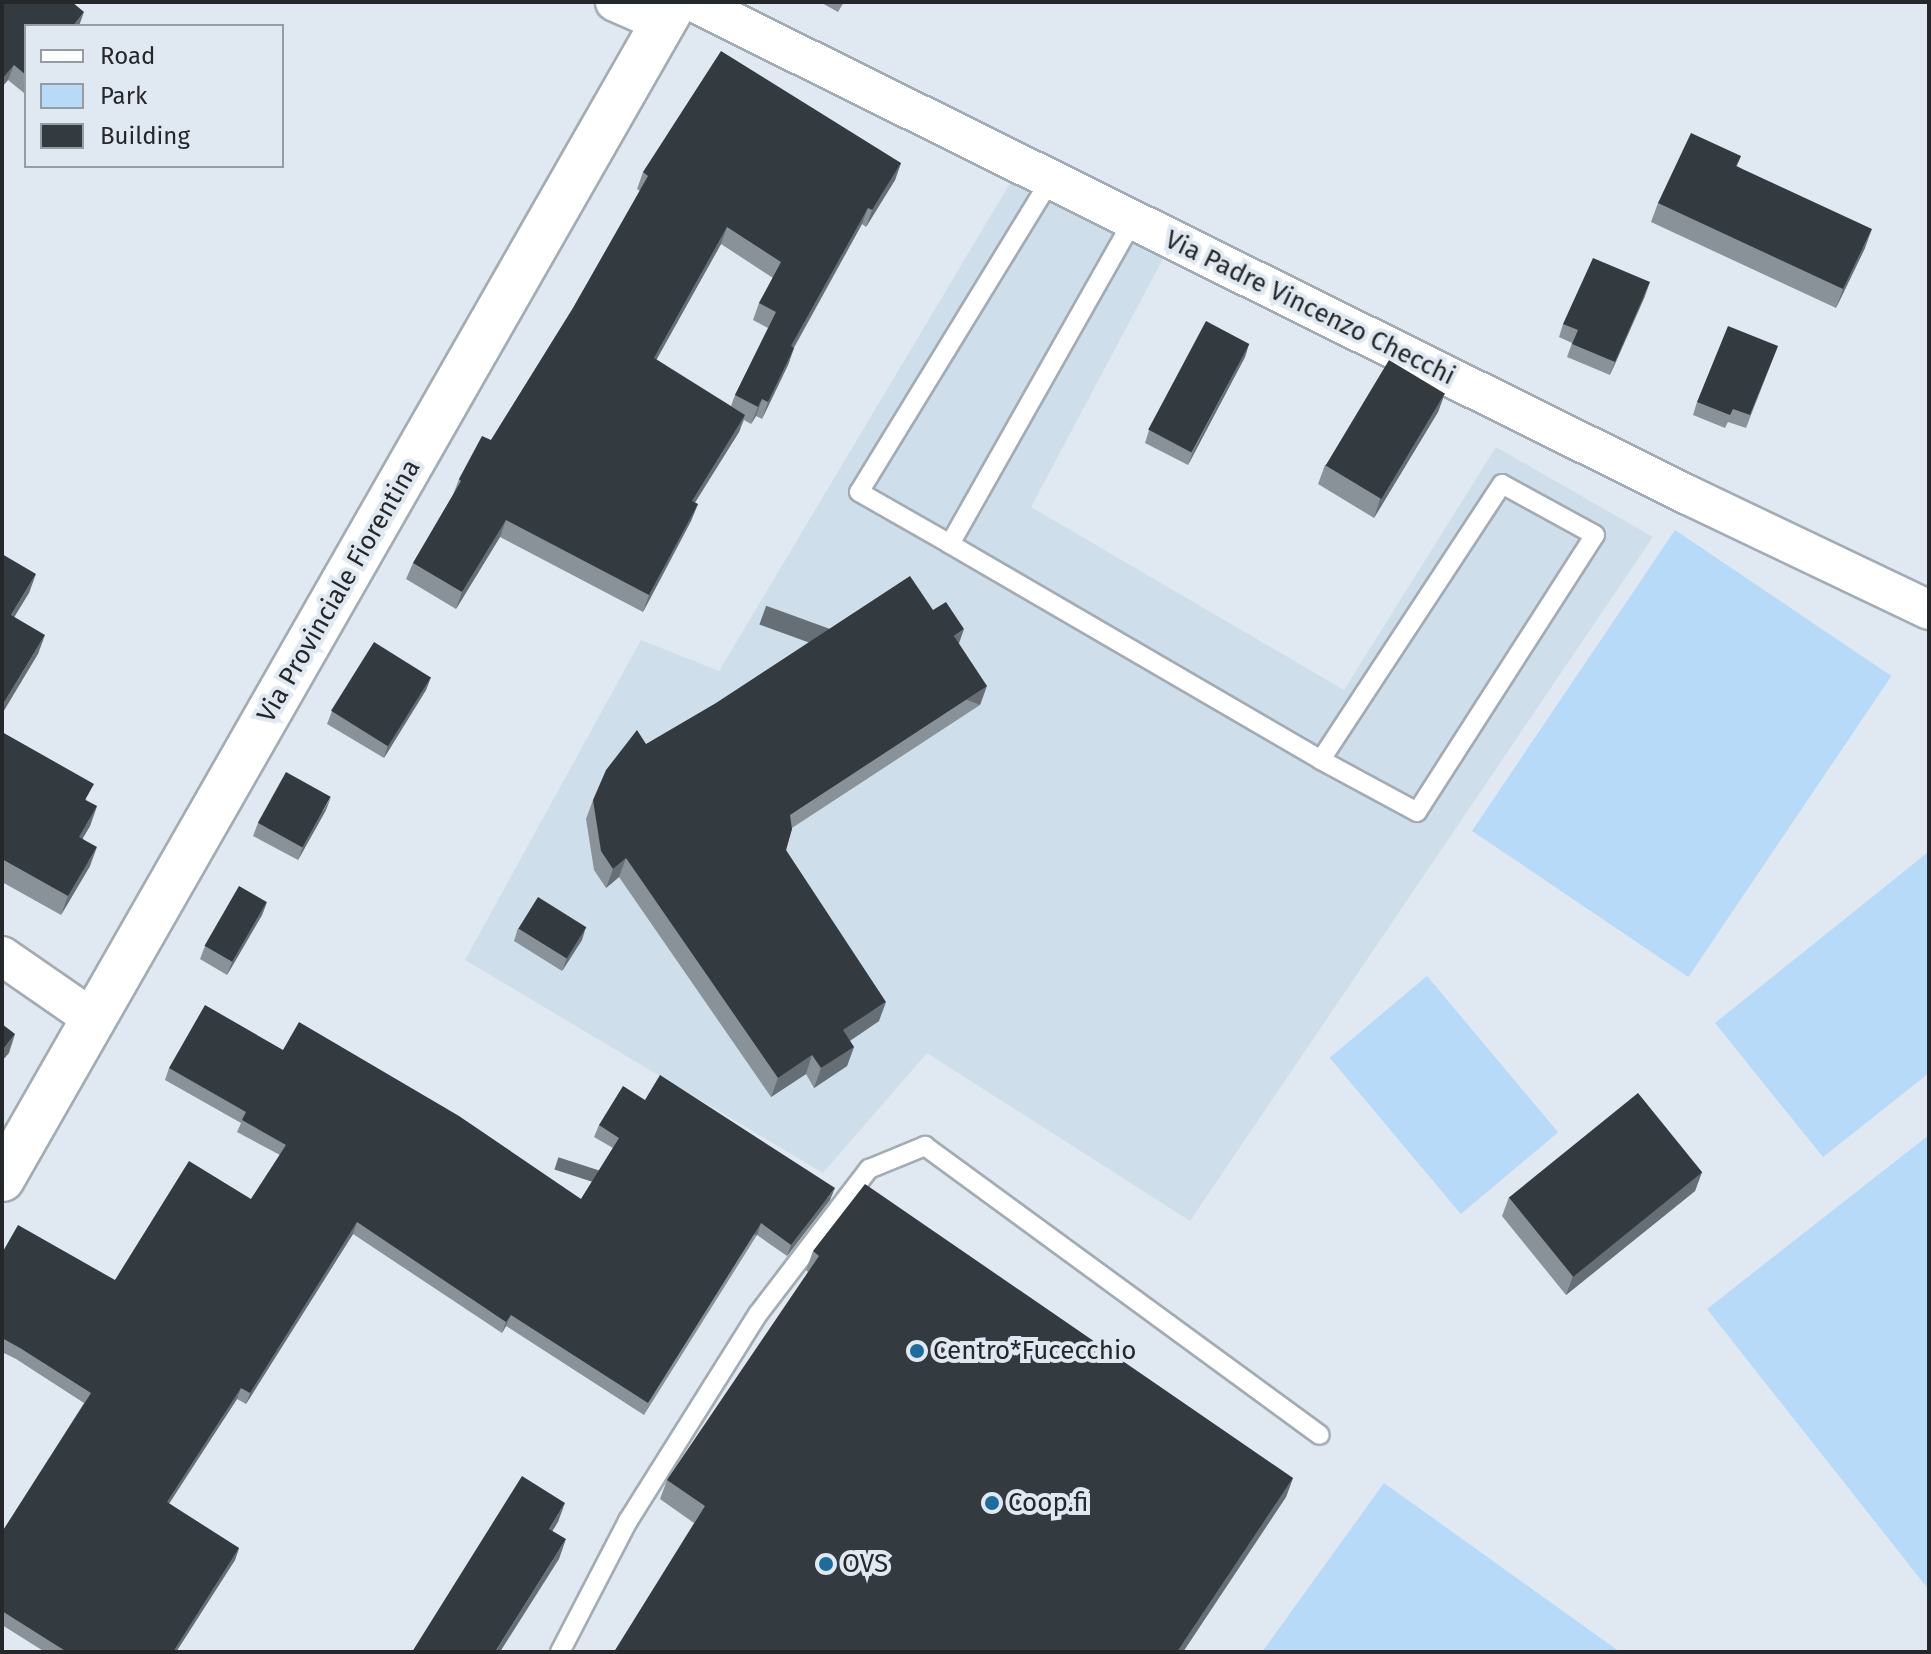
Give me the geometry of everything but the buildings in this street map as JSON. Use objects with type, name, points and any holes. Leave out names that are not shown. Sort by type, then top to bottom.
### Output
[{"type":"main road","name":"Via Provinciale Fiorentina","points":[[2,1179],[677,9]]},
{"type":"street","name":"Via Padre Vincenzo Checchi","points":[[615,2],[677,9],[1051,179],[1929,610]]},
{"type":"street","points":[[2,956],[93,1019]]},
{"type":"lane","points":[[1051,179],[859,492],[1321,760],[1417,812],[1595,535],[1502,484],[1321,760]]},
{"type":"lane","points":[[950,544],[1133,221]]},
{"type":"lane","points":[[560,1652],[628,1521],[758,1314],[869,1169],[925,1146],[1320,1435]]},
{"type":"shaded area","points":[[1021,165],[1173,240],[1031,507],[1344,690],[1496,447],[1653,537],[1190,1221],[927,1053],[823,1173],[465,960],[641,640],[719,671]]},
{"type":"green space","points":[[1675,530],[1891,676],[1688,977],[1472,831]]},
{"type":"green space","points":[[1927,853],[1929,1073],[1823,1157],[1715,1023]]},
{"type":"green space","points":[[1427,976],[1558,1132],[1461,1214],[1330,1058]]},
{"type":"green space","points":[[1929,1135],[1929,1590],[1707,1309]]},
{"type":"green space","points":[[1384,1483],[1620,1652],[1262,1652]]},
{"type":"place","name":"Centro*Fucecchio","points":[[917,1351]]},
{"type":"place","name":"Coop.fi","points":[[992,1503]]},
{"type":"place","name":"OVS","points":[[826,1564]]}]
